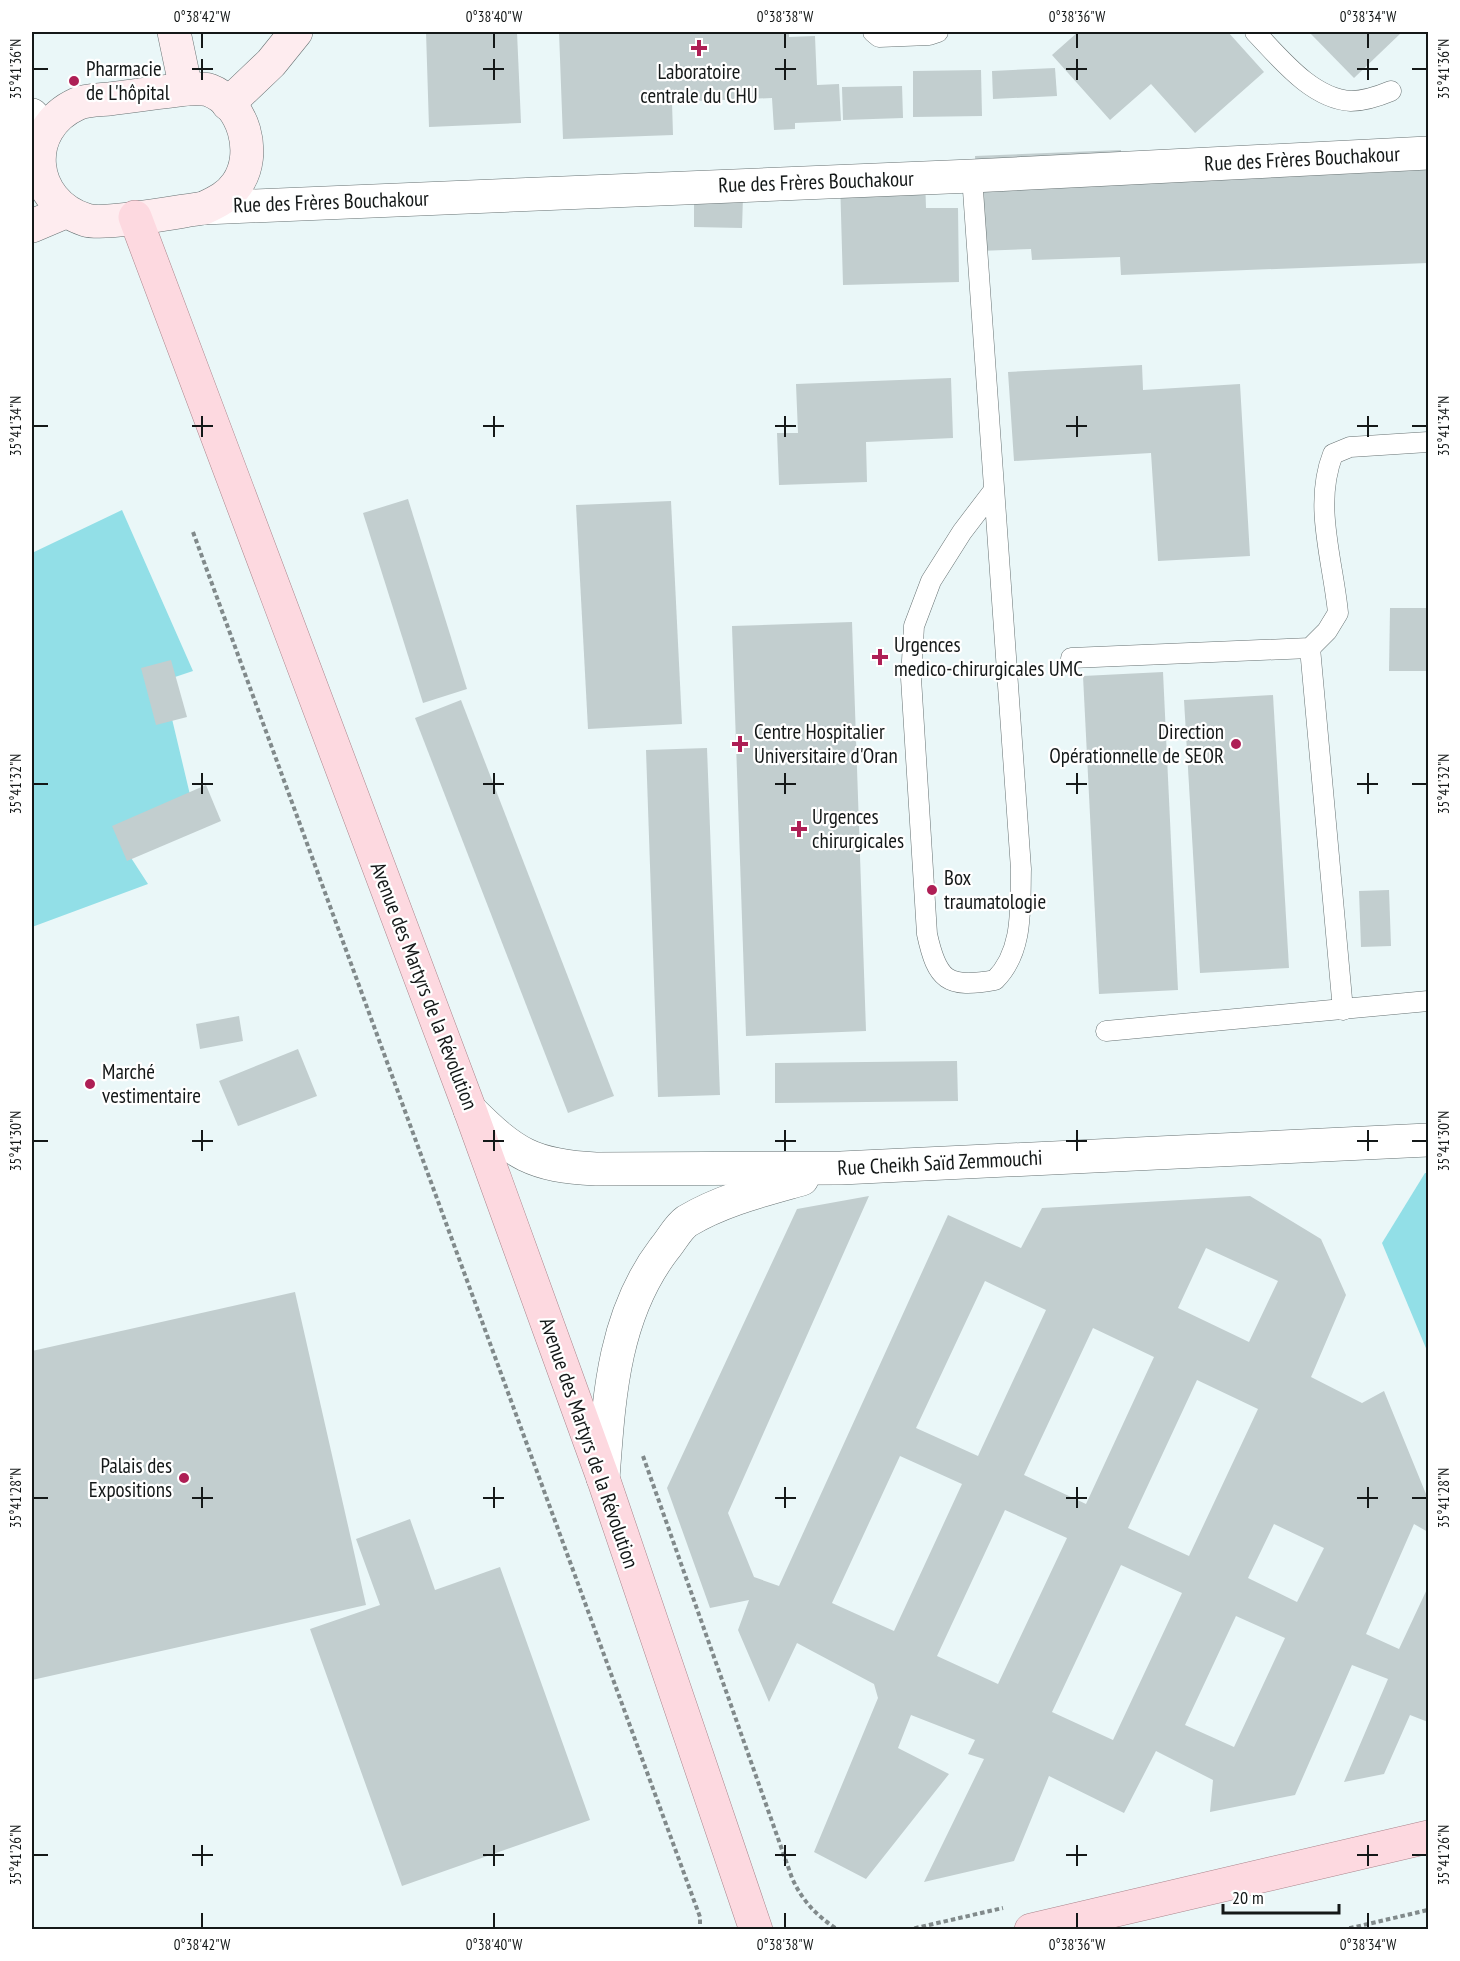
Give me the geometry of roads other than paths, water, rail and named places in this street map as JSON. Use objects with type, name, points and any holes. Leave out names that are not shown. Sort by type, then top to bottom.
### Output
[{"type":"main road","points":[[174,32],[186,89]]},
{"type":"main road","points":[[228,104],[271,63],[296,32]]},
{"type":"main road","points":[[186,89],[208,90],[228,104],[241,122],[248,144],[245,166],[237,184],[220,201],[204,208],[89,221],[65,212],[50,197],[41,178],[39,123],[79,103],[186,89]]},
{"type":"main road","points":[[32,226],[65,212]]},
{"type":"main road","name":"Avenue des Martyrs de la Révolution","points":[[135,217],[470,1110],[603,1478],[756,1929]]},
{"type":"main road","points":[[1031,1929],[1428,1837]]},
{"type":"street","name":"Rue des Frères Bouchakour","points":[[204,208],[972,176],[1428,153]]},
{"type":"street","name":"Rue Cheikh Saïd Zemmouchi","points":[[470,1110],[502,1142],[529,1159],[562,1168],[841,1168],[1428,1140]]},
{"type":"street","points":[[603,1478],[617,1350],[629,1311],[648,1270],[685,1222],[741,1196],[841,1168]]},
{"type":"lane","points":[[873,32],[879,37],[929,35],[938,32]]},
{"type":"lane","points":[[1255,32],[1291,69],[1323,93],[1350,101],[1371,98],[1391,91]]},
{"type":"lane","points":[[972,176],[1021,869],[1019,926],[1006,969],[995,980],[957,984],[945,977],[933,960],[927,933],[911,678],[914,626],[931,581],[962,532],[994,490]]},
{"type":"lane","points":[[1071,658],[1310,648],[1327,631],[1338,613],[1323,508],[1328,467],[1333,454],[1350,447],[1428,442]]},
{"type":"lane","points":[[1310,648],[1343,1010]]},
{"type":"lane","points":[[1106,1031],[1428,1001]]},
{"type":"place","name":"Laboratoire centrale du CHU","points":[[699,48]]},
{"type":"place","name":"Pharmacie de L'hôpital","points":[[74,81]]},
{"type":"place","name":"Urgences medico-chirurgicales UMC","points":[[880,657]]},
{"type":"place","name":"Centre Hospitalier Universitaire d'Oran","points":[[740,744]]},
{"type":"place","name":"Direction Opérationnelle de SEOR","points":[[1236,744]]},
{"type":"place","name":"Urgences chirurgicales","points":[[799,829]]},
{"type":"place","name":"Box traumatologie","points":[[932,890]]},
{"type":"place","name":"Marché vestimentaire","points":[[90,1084]]},
{"type":"place","name":"Palais des Expositions","points":[[184,1478]]}]
